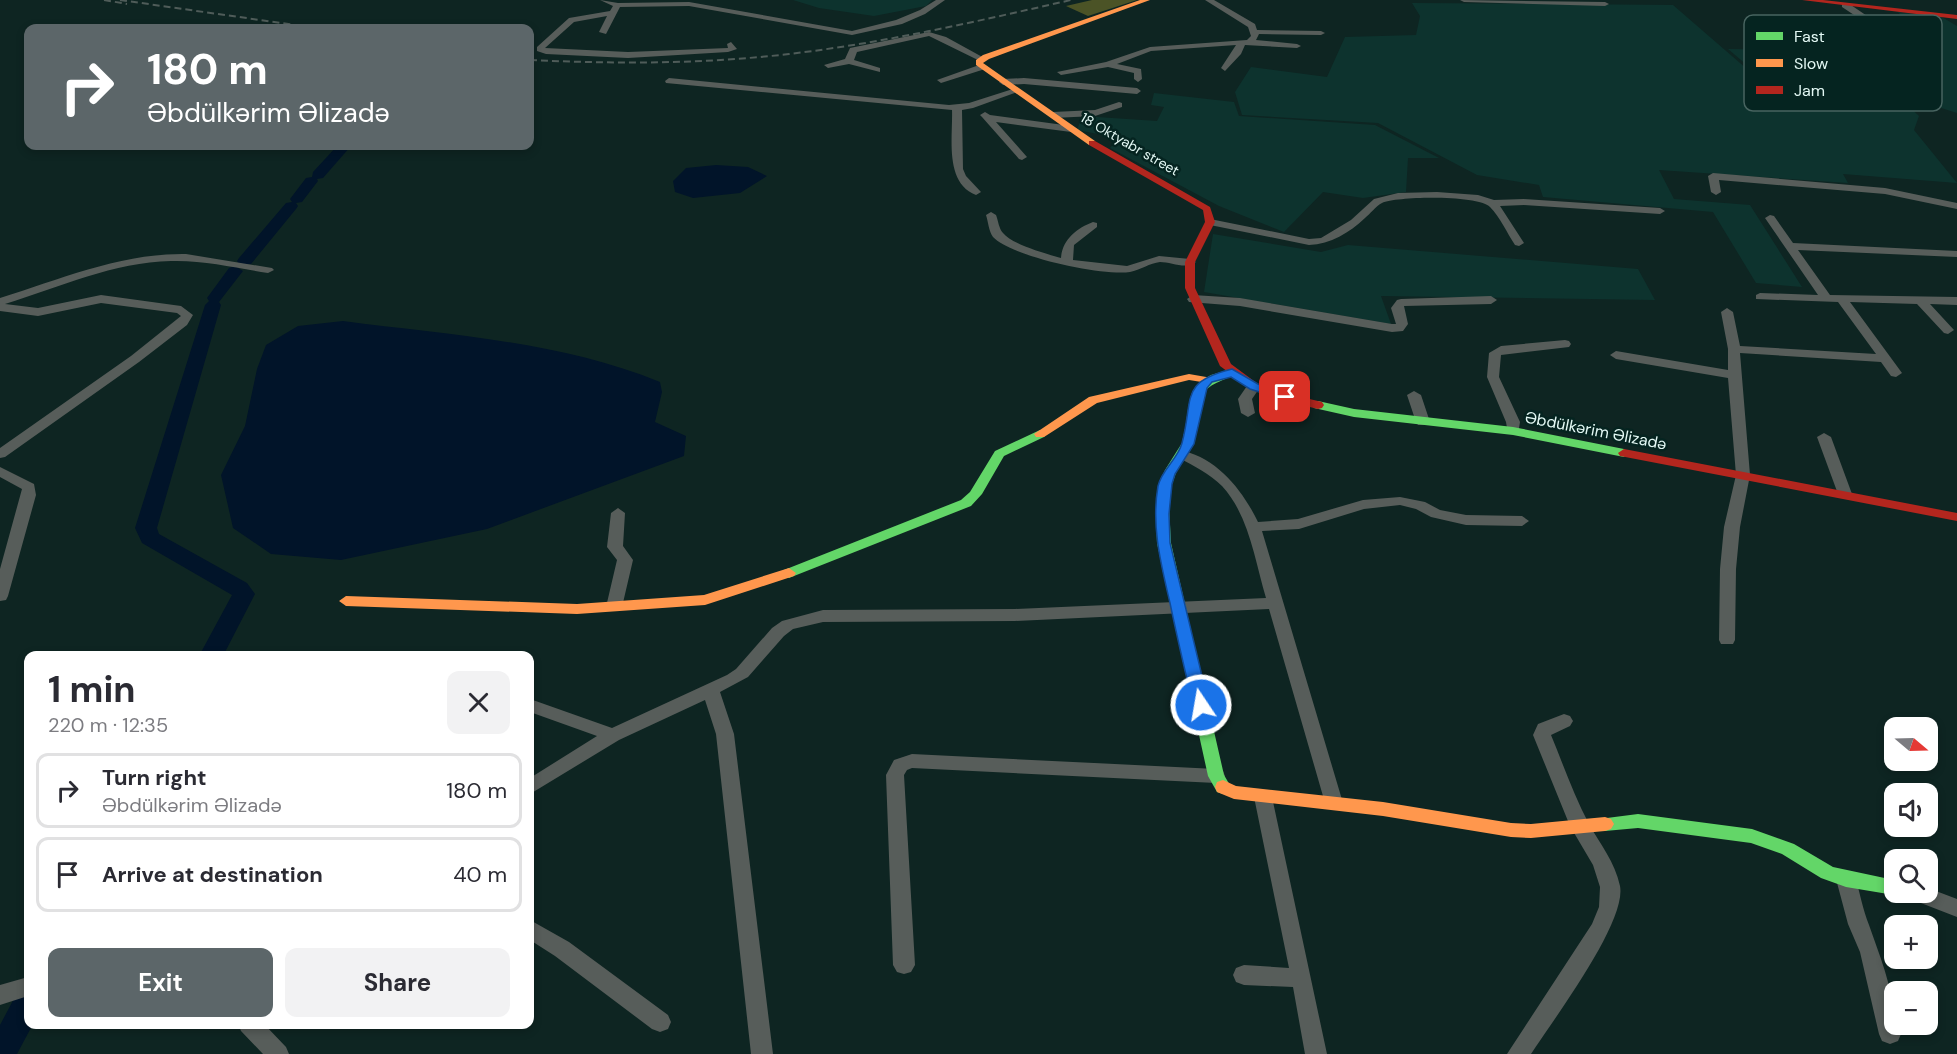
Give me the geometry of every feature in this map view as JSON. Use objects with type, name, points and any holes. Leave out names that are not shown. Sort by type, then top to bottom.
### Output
[{"type":"street","points":[[731,44],[733,49],[728,50],[628,56],[546,52],[540,49],[572,20],[608,5],[679,3],[852,33],[872,30],[925,11],[941,0]]},
{"type":"street","points":[[941,80],[1147,0]]},
{"type":"street","points":[[1209,0],[1252,26],[1255,32],[1255,36],[1245,43],[1225,68]]},
{"type":"street","points":[[1464,0],[1605,4]]},
{"type":"street","points":[[1805,0],[1957,16]]},
{"type":"street","points":[[603,32],[608,5]]},
{"type":"street","points":[[1845,5],[1860,15]]},
{"type":"street","points":[[1255,32],[1322,33]]},
{"type":"street","points":[[849,61],[853,50],[858,48],[929,34],[939,36],[982,63]]},
{"type":"street","points":[[1061,72],[1108,64],[1150,49],[1245,43],[1297,46]]},
{"type":"street","points":[[828,65],[849,61],[877,70]]},
{"type":"street","name":"18 Oktyabr street","points":[[982,63],[1003,82],[1071,129],[1199,202],[1207,209],[1210,222]]},
{"type":"street","points":[[1108,64],[1134,68],[1138,71],[1138,79]]},
{"type":"street","points":[[669,81],[957,108],[1016,91]]},
{"type":"street","points":[[1003,82],[1024,81],[1137,91]]},
{"type":"street","points":[[1053,115],[1101,113],[1119,105]]},
{"type":"street","points":[[970,106],[990,118],[1022,158]]},
{"type":"street","points":[[957,108],[958,169],[976,192]]},
{"type":"street","points":[[990,118],[1071,129]]},
{"type":"street","points":[[1716,192],[1713,176],[1885,191],[1957,206]]},
{"type":"street","points":[[1660,211],[1493,202],[1478,198],[1418,194],[1383,198],[1372,205],[1355,222],[1324,241],[1316,242],[1210,222],[1190,262],[1188,276],[1193,298],[1220,356],[1232,372],[1208,380],[1201,386],[1197,395],[1191,434],[1184,454],[1169,474],[1165,484],[1162,514],[1164,543],[1216,776],[1222,787],[1263,797],[1334,803],[1511,830],[1531,831],[1638,821],[1752,836],[1788,849],[1813,866],[1846,879],[1884,885]]},
{"type":"street","points":[[1493,202],[1519,243]]},
{"type":"street","points":[[991,215],[997,234],[1004,239],[1035,254],[1067,263],[1128,268],[1159,259],[1190,262]]},
{"type":"street","points":[[1770,218],[1827,299]]},
{"type":"street","points":[[1067,263],[1067,247],[1093,225]]},
{"type":"street","points":[[1790,246],[1957,254]]},
{"type":"street","points":[[0,302],[101,270],[159,258],[212,261],[268,270]]},
{"type":"street","points":[[1761,297],[1957,301]]},
{"type":"street","points":[[1193,298],[1240,302],[1392,328],[1399,328],[1402,324],[1396,308],[1401,303],[1491,300]]},
{"type":"street","points":[[0,307],[38,312],[101,299],[181,310],[187,315],[183,322],[135,359],[0,454]]},
{"type":"street","points":[[1842,299],[1896,373]]},
{"type":"street","points":[[1920,301],[1948,330]]},
{"type":"street","points":[[1727,312],[1734,349],[1734,375],[1743,475],[1732,527],[1728,569],[1727,640]]},
{"type":"street","points":[[1514,430],[1513,422],[1493,377],[1496,353],[1501,350],[1564,344]]},
{"type":"street","points":[[1734,349],[1884,358]]},
{"type":"street","points":[[1616,356],[1734,375]]},
{"type":"street","name":"Əbdülkərim Əlizadə","points":[[1232,372],[1254,386],[1285,397],[1343,411],[1423,422],[1514,430],[1957,517]]},
{"type":"street","points":[[346,601],[577,609],[705,600],[726,595],[816,563],[966,502],[975,494],[999,454],[1007,448],[1037,436],[1059,419],[1093,400],[1189,376],[1208,380]]},
{"type":"street","points":[[1248,413],[1245,399],[1254,386]]},
{"type":"street","points":[[1414,395],[1423,422]]},
{"type":"street","points":[[1824,437],[1845,494]]},
{"type":"street","points":[[1184,454],[1229,484],[1239,497],[1253,527],[1334,803]]},
{"type":"street","points":[[0,471],[28,487],[29,495],[0,596]]},
{"type":"street","points":[[1253,527],[1299,524],[1363,505],[1400,501],[1420,505],[1436,514],[1466,520],[1522,521]]},
{"type":"street","points":[[614,607],[625,560],[615,547],[618,513]]},
{"type":"street","points":[[534,784],[613,735],[742,673],[778,632],[800,620],[860,615],[1015,615],[1274,603]]},
{"type":"street","points":[[710,689],[725,734],[762,1054]]},
{"type":"street","points":[[534,706],[613,735]]},
{"type":"street","points":[[1518,1054],[1601,928],[1609,907],[1610,887],[1602,864],[1580,826],[1542,735],[1544,729],[1564,721]]},
{"type":"street","points":[[904,965],[896,774],[900,765],[912,761],[1216,776]]},
{"type":"street","points":[[1263,797],[1316,1054]]},
{"type":"street","points":[[1846,879],[1858,924],[1870,952],[1884,1009]]},
{"type":"street","points":[[1938,901],[1957,908]]},
{"type":"street","points":[[534,932],[562,949],[660,1022]]},
{"type":"street","points":[[1244,975],[1302,978]]},
{"type":"street","points":[[0,995],[24,988]]},
{"type":"street","points":[[254,1029],[278,1054]]},
{"type":"shaded area","points":[[793,0],[932,0],[926,6],[874,16],[819,8]]},
{"type":"shaded area","points":[[1412,3],[1673,5],[1744,66],[1744,111],[1914,111],[1919,116],[1914,130],[1957,183],[1843,174],[1848,183],[1659,170],[1674,199],[1750,205],[1802,287],[1756,283],[1713,212],[1543,197],[1539,185],[1477,175],[1378,123],[1242,115],[1235,92],[1251,67],[1327,77],[1345,37],[1416,35],[1420,16]]},
{"type":"shaded area","points":[[1898,12],[1930,15],[1900,15]]},
{"type":"shaded area","points":[[1942,17],[1957,26],[1957,113],[1942,108]]},
{"type":"shaded area","points":[[1728,49],[1744,49],[1744,63]]},
{"type":"shaded area","points":[[1154,93],[1234,102],[1239,116],[1375,125],[1439,158],[1408,158],[1406,192],[1363,198],[1323,192],[1284,232],[1219,206],[1110,148],[1119,138],[1077,130],[1082,116],[1157,121],[1164,107],[1151,105]]},
{"type":"shaded area","points":[[1213,234],[1321,252],[1348,245],[1638,269],[1655,300],[1381,296],[1391,324],[1204,292]]},
{"type":"green space","points":[[1092,0],[1137,0],[1088,16],[1066,6]]},
{"type":"water","points":[[716,165],[748,167],[767,176],[740,193],[693,198],[675,192],[673,181],[686,168]]},
{"type":"water","points":[[343,321],[543,348],[622,368],[660,382],[662,392],[655,422],[686,436],[684,456],[487,529],[341,560],[271,554],[233,528],[221,475],[245,426],[257,369],[266,345],[298,326]]},
{"type":"waterway","points":[[318,175],[340,150]]},
{"type":"waterway","points":[[297,199],[311,181]]},
{"type":"waterway","points":[[245,261],[291,206]]},
{"type":"waterway","points":[[215,298],[235,271]]},
{"type":"waterway","points":[[213,305],[146,528],[150,538],[239,588],[244,594],[214,651]]},
{"type":"waterway","points":[[1,1054],[24,1011]]},
{"type":"railway","points":[[104,0],[127,4]]},
{"type":"railway","points":[[120,0],[288,24]]},
{"type":"railway","points":[[534,60],[660,62],[724,60],[789,54],[895,38],[1071,0]]},
{"type":"traffic: fast","points":[[1223,787],[1216,776],[1164,543],[1162,506],[1167,478],[1188,443],[1199,391],[1205,384],[1232,372]]},
{"type":"traffic: fast","points":[[1318,405],[1354,413],[1513,431],[1624,453]]},
{"type":"traffic: fast","points":[[789,573],[966,503],[975,494],[999,454],[1040,434]]},
{"type":"traffic: fast","points":[[1605,824],[1638,821],[1752,836],[1788,849],[1827,873],[1846,879],[1884,885]]},
{"type":"traffic: slow","points":[[1092,143],[980,65],[979,62],[986,57],[1147,0]]},
{"type":"traffic: slow","points":[[1040,434],[1093,400],[1189,377],[1208,380]]},
{"type":"traffic: slow","points":[[346,601],[577,609],[705,600],[789,573]]},
{"type":"traffic: slow","points":[[1223,787],[1234,792],[1383,809],[1511,830],[1531,831],[1605,824]]},
{"type":"traffic: jam","points":[[1805,0],[1939,15]]},
{"type":"traffic: jam","points":[[1942,15],[1957,17]]},
{"type":"traffic: jam","points":[[1092,143],[1207,209],[1210,222],[1190,262],[1190,288],[1226,366],[1254,386],[1318,405]]},
{"type":"traffic: jam","points":[[1624,453],[1957,517]]},
{"type":"route","points":[[1201,705],[1164,543],[1162,514],[1165,484],[1175,464],[1184,454],[1191,434],[1197,395],[1201,386],[1208,380],[1232,372],[1254,386],[1285,397]]}]
